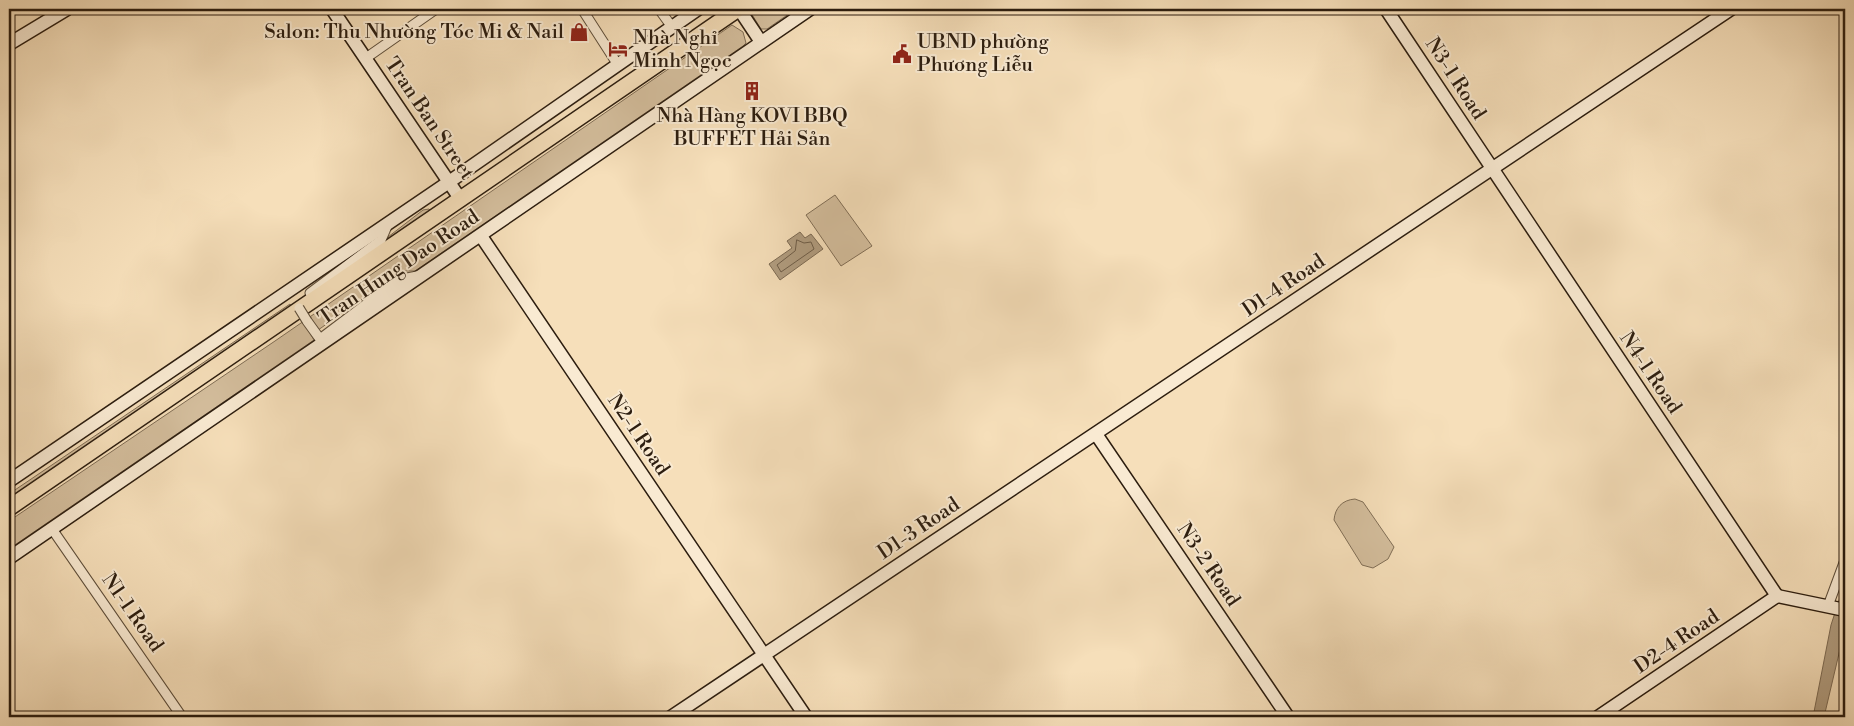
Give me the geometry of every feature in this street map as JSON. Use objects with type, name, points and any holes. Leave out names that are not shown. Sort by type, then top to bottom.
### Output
[{"type":"highway","name":"Tran Hung Dao Road","points":[[9,508],[739,9]]},
{"type":"main road","points":[[9,44],[68,9]]},
{"type":"main road","name":"Tran Ban Street","points":[[332,9],[461,200]]},
{"type":"main road","points":[[9,481],[449,182],[698,9]]},
{"type":"main road","points":[[739,9],[761,42]]},
{"type":"main road","name":"Tran Hung Dao Road","points":[[9,558],[810,9]]},
{"type":"main road","name":"N3-1 Road","points":[[1386,9],[1492,169]]},
{"type":"main road","name":"D1-4 Road","points":[[1096,434],[1731,9]]},
{"type":"main road","name":"N4-1 Road","points":[[1492,169],[1777,596]]},
{"type":"main road","name":"N2-1 Road","points":[[481,236],[806,717]]},
{"type":"main road","name":"D1-3 Road","points":[[671,717],[1096,434]]},
{"type":"main road","name":"N3-2 Road","points":[[1096,434],[1288,717]]},
{"type":"main road","points":[[1777,596],[1845,610]]},
{"type":"main road","name":"D2-4 Road","points":[[1598,717],[1777,596]]},
{"type":"street","points":[[582,9],[618,65]]},
{"type":"street","points":[[659,9],[672,27]]},
{"type":"street","points":[[366,58],[430,10]]},
{"type":"street","points":[[389,222],[381,240],[295,304],[320,339],[398,280],[423,274]]},
{"type":"street","name":"N1-1 Road","points":[[52,529],[182,717]]},
{"type":"street","points":[[1828,606],[1845,560]]},
{"type":"shaded area","points":[[755,9],[796,9],[767,29],[761,29],[751,13]]},
{"type":"shaded area","points":[[732,25],[743,32],[746,43],[743,46],[415,271],[402,271],[311,335],[314,340],[9,549],[9,521],[275,341]]},
{"type":"shaded area","points":[[835,195],[872,246],[841,266],[806,215]]},
{"type":"shaded area","points":[[429,209],[432,212],[390,240],[388,237],[423,210]]},
{"type":"shaded area","points":[[290,304],[293,309],[9,500],[9,494]]},
{"type":"shaded area","points":[[1355,499],[1363,502],[1394,547],[1388,559],[1373,568],[1362,565],[1334,520],[1340,505]]},
{"type":"water","points":[[800,232],[805,238],[811,234],[823,249],[780,280],[769,264],[792,248],[787,241]]},
{"type":"water","points":[[1845,582],[1845,628],[1824,717],[1813,717],[1831,625]]},
{"type":"place","name":"Salon: Thu Nhường Tóc Mi & Nail","points":[[579,32]]},
{"type":"place","name":"Nhà Nghỉ Minh Ngọc","points":[[618,49]]},
{"type":"place","name":"UBND phường Phương Liễu","points":[[902,54]]},
{"type":"place","name":"Nhà Hàng KOVI BBQ BUFFET Hải Sản","points":[[752,91]]}]
